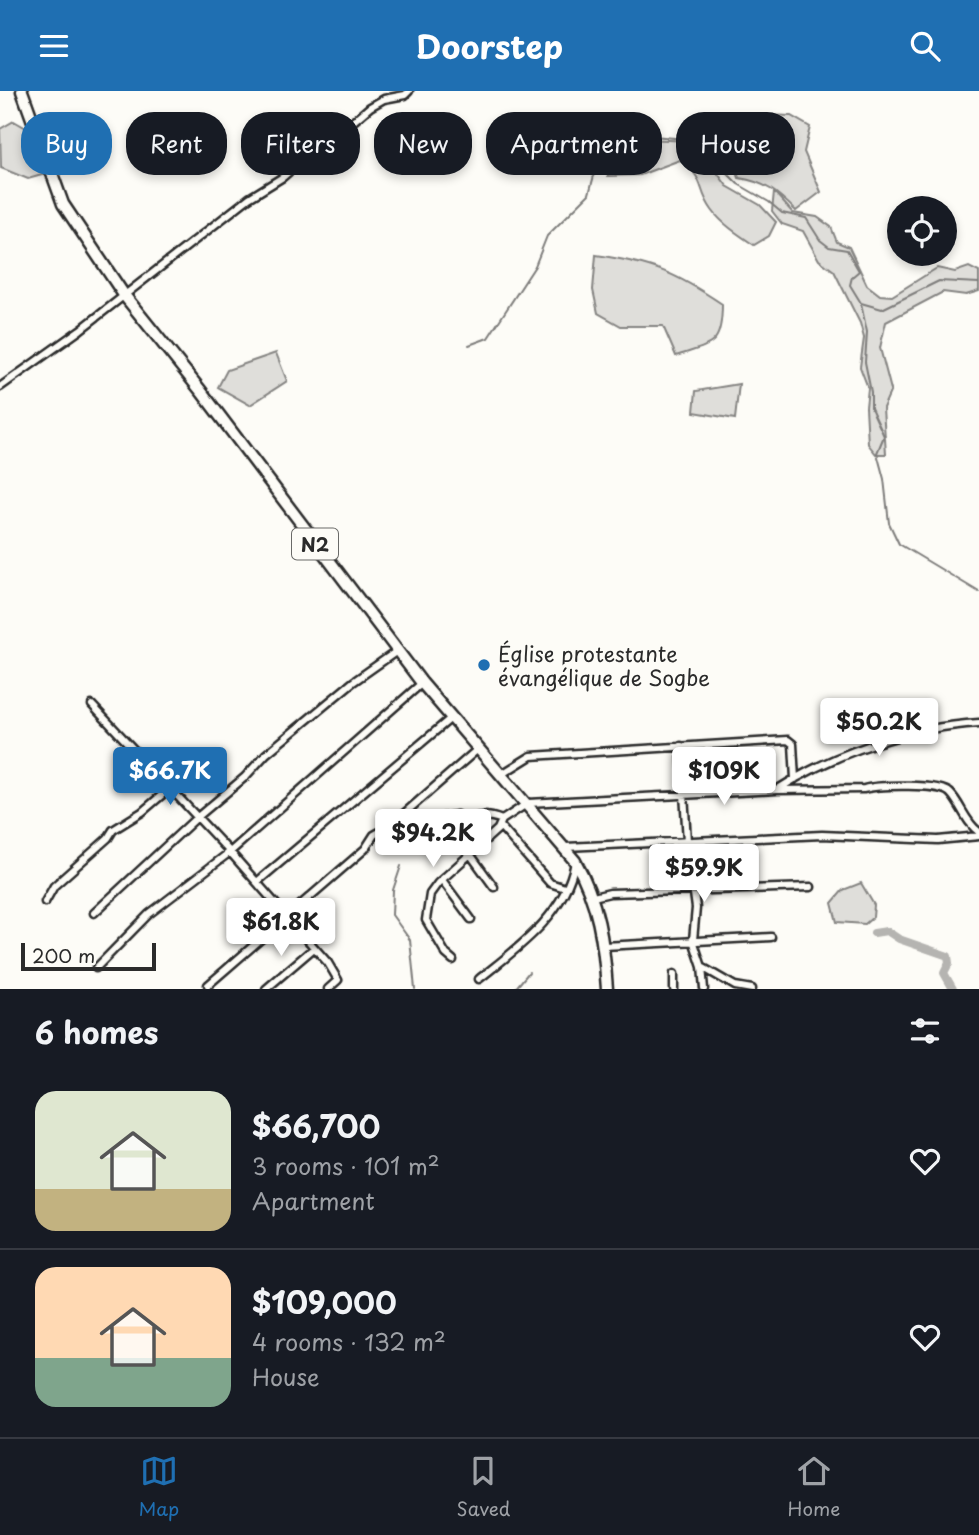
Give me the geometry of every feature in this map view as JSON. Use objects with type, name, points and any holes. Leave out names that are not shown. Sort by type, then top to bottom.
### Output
[{"type":"highway","name":"N2","points":[[22,91],[63,204],[124,295],[210,402],[422,684],[566,847],[593,897],[604,946],[607,989]]},
{"type":"street","points":[[0,387],[249,198],[283,177],[334,132],[349,125],[384,99],[405,95],[409,91]]},
{"type":"street","points":[[94,913],[266,754],[353,682],[397,651]]},
{"type":"street","points":[[96,968],[149,914],[230,852],[422,684]]},
{"type":"street","points":[[92,705],[199,818],[314,948],[338,980],[328,989]]},
{"type":"street","points":[[257,882],[451,717]]},
{"type":"street","points":[[777,790],[794,779],[907,734],[979,723]]},
{"type":"street","points":[[502,774],[531,756],[788,740],[793,744],[794,779]]},
{"type":"street","points":[[681,746],[687,841],[695,891],[693,940],[702,967],[704,989]]},
{"type":"street","points":[[208,985],[365,849],[374,835],[390,826],[479,748]]},
{"type":"street","points":[[453,960],[426,920],[430,894],[501,823],[528,803],[777,790],[864,789],[875,785],[941,787],[951,793],[979,834],[938,840],[822,835],[566,847]]},
{"type":"street","points":[[45,902],[54,886],[108,838],[113,830],[142,812],[170,788]]},
{"type":"street","points":[[390,826],[457,815],[463,822],[471,816],[486,814],[501,823],[550,883],[565,888]]},
{"type":"street","points":[[470,854],[494,887]]},
{"type":"street","points":[[479,979],[528,939],[552,914],[575,861]]},
{"type":"street","points":[[442,880],[471,919]]},
{"type":"street","points":[[593,897],[610,893],[811,887]]},
{"type":"street","points":[[604,946],[771,937]]},
{"type":"street","points":[[266,989],[314,948]]},
{"type":"street","points":[[702,967],[735,986],[752,989]]},
{"type":"street","points":[[674,974],[674,989]]},
{"type":"shaded area","points":[[795,118],[810,127],[804,152],[821,192],[796,211],[771,189],[739,178],[738,175],[795,175]]},
{"type":"shaded area","points":[[14,121],[21,125],[21,175],[42,175],[28,179],[1,168],[0,129]]},
{"type":"shaded area","points":[[662,140],[676,140],[676,162],[662,167]]},
{"type":"shaded area","points":[[695,175],[719,175],[727,186],[760,205],[776,222],[769,236],[754,245],[726,225],[707,202]]},
{"type":"shaded area","points":[[774,192],[793,213],[817,217],[831,227],[837,242],[849,247],[867,285],[880,295],[892,296],[937,268],[955,272],[969,267],[979,272],[979,291],[966,295],[943,292],[886,322],[880,348],[891,390],[883,408],[886,454],[876,454],[868,444],[868,388],[860,367],[864,338],[860,323],[834,271],[819,260],[803,231],[782,224],[772,211]]},
{"type":"shaded area","points":[[596,255],[663,271],[691,284],[722,304],[722,318],[717,336],[699,349],[676,356],[663,326],[621,326],[598,313],[593,290]]},
{"type":"shaded area","points":[[276,353],[287,381],[250,405],[218,387],[227,370]]},
{"type":"shaded area","points":[[739,384],[735,419],[694,412],[696,391]]},
{"type":"shaded area","points":[[861,883],[874,905],[873,917],[865,924],[837,922],[832,903],[843,890]]},
{"type":"waterway","points":[[469,345],[488,338],[535,266],[547,236],[589,194],[603,142],[653,136],[707,141],[721,154],[725,171],[738,184],[782,213],[806,218],[820,240],[829,247],[847,250],[859,271],[852,277],[850,285],[861,303],[882,309],[939,281],[979,283]]},
{"type":"waterway","points":[[861,304],[867,332],[865,362],[871,408],[884,436],[877,453],[884,479],[889,523],[899,544],[979,592]]},
{"type":"waterway","points":[[401,866],[393,890],[392,915],[410,940],[415,989]]},
{"type":"waterway","points":[[874,933],[887,931],[899,939],[948,956],[949,963],[944,973],[953,989]]},
{"type":"waterway","points":[[515,989],[529,972]]},
{"type":"place","name":"Église protestante évangélique de Sogbe","points":[[484,665]]}]
